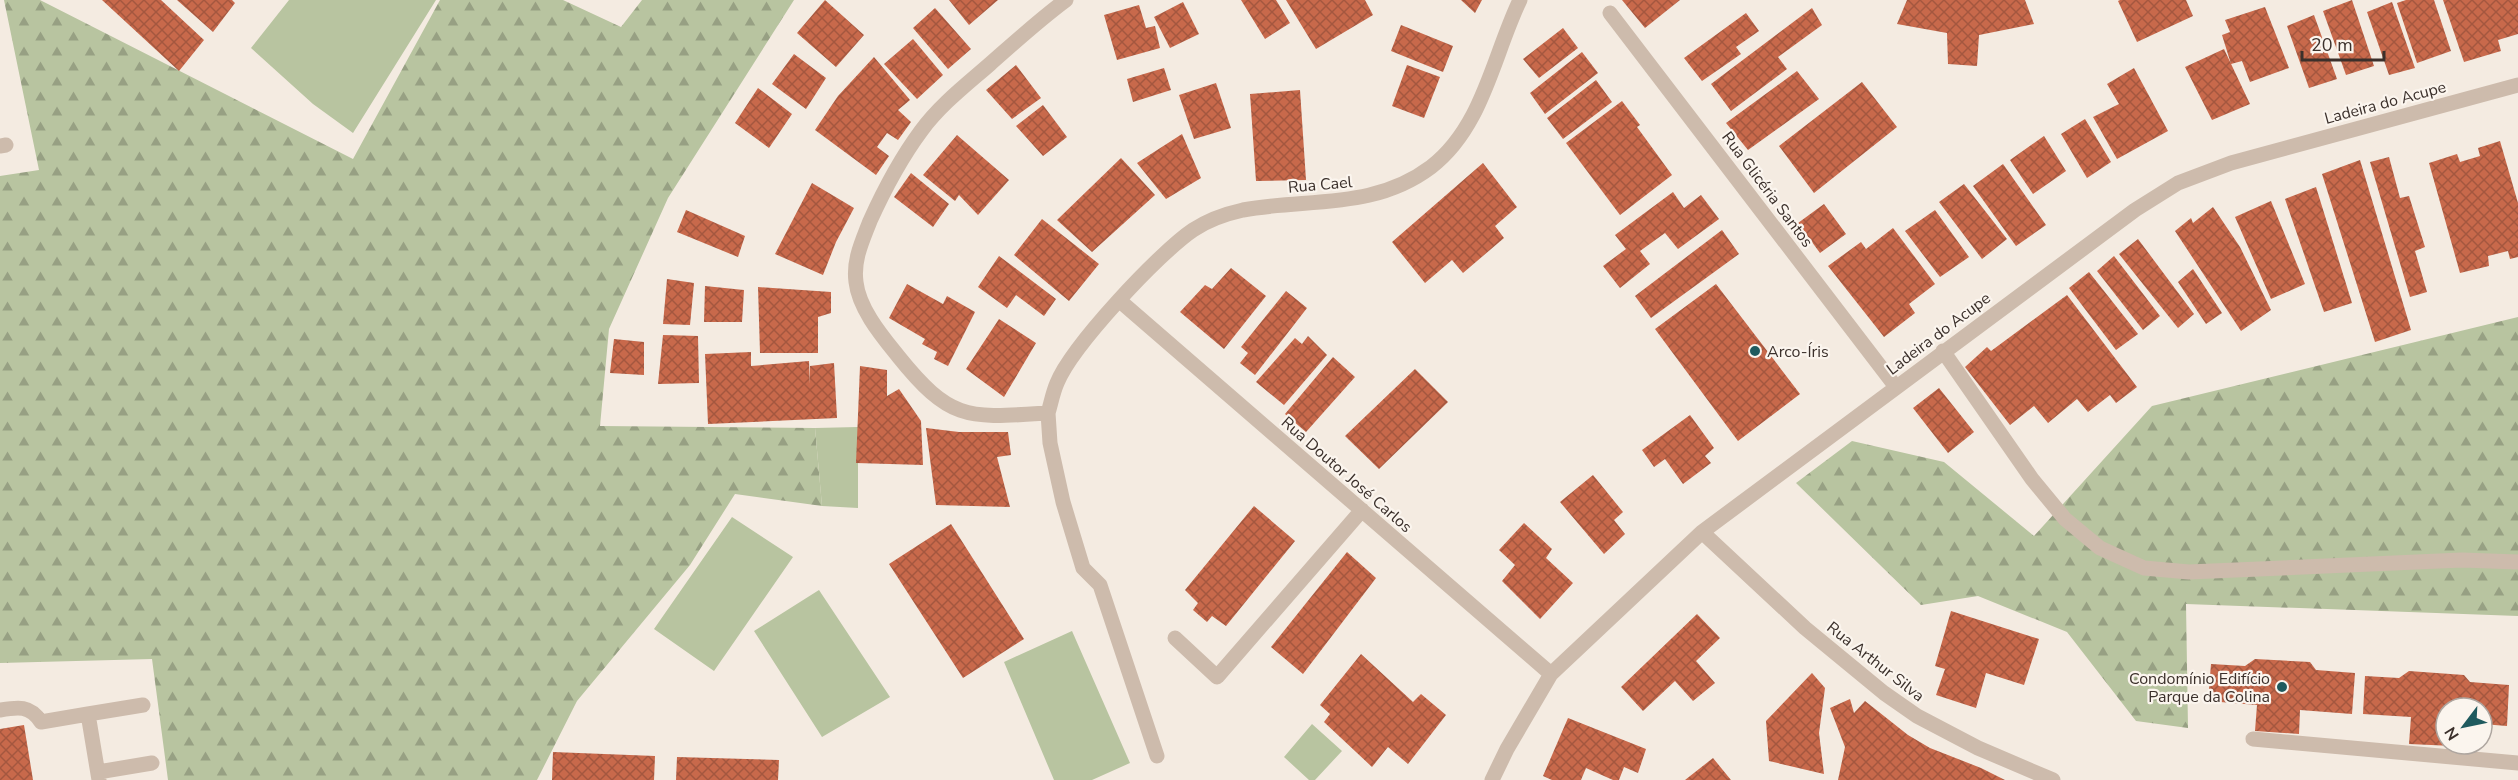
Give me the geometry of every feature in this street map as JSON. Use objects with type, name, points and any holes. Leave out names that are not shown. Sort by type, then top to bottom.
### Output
[{"type":"street","points":[[1066,0],[957,93],[921,131],[880,198],[858,249],[855,265],[856,284],[861,298],[883,337],[922,386],[945,404],[966,413],[990,417],[1048,413],[1050,443],[1063,502],[1083,568],[1100,585],[1157,756]]},
{"type":"street","name":"Rua Cael","points":[[1048,413],[1058,381],[1080,348],[1120,301],[1173,245],[1194,229],[1216,217],[1274,206],[1354,200],[1388,191],[1412,180],[1432,166],[1448,151],[1473,115],[1520,0]]},
{"type":"street","name":"Rua Glicéria Santos","points":[[1610,13],[1896,387]]},
{"type":"street","name":"Ladeira do Acupe","points":[[1492,780],[1507,749],[1551,674],[1702,532],[2134,210],[2178,183],[2231,163],[2518,85]]},
{"type":"street","name":"Rua Doutor José Carlos","points":[[1120,301],[1551,674]]},
{"type":"street","points":[[1943,351],[2032,479],[2065,519],[2100,549],[2144,567],[2189,572],[2462,560],[2518,562]]},
{"type":"street","points":[[1175,638],[1217,677],[1362,510]]},
{"type":"street","name":"Rua Arthur Silva","points":[[1702,532],[1805,628],[1917,716],[1978,748],[2053,780]]},
{"type":"street","points":[[0,710],[23,707],[34,712],[41,722],[144,705]]},
{"type":"street","points":[[88,714],[98,776],[152,763]]},
{"type":"street","points":[[2253,739],[2518,763]]},
{"type":"green space","points":[[4,0],[40,0],[353,159],[440,0],[563,0],[621,27],[642,0],[794,0],[668,198],[609,329],[600,426],[815,428],[822,506],[735,494],[690,565],[577,701],[537,780],[168,780],[152,659],[0,663],[0,176],[39,170]]},
{"type":"green space","points":[[289,0],[436,0],[353,133],[313,104],[251,48]]},
{"type":"green space","points":[[2518,317],[2518,616],[2186,604],[2188,728],[2136,721],[2067,632],[1978,596],[1921,605],[1796,483],[1852,441],[1944,462],[2034,536],[2152,406]]},
{"type":"green space","points":[[858,427],[858,508],[822,506],[815,428]]},
{"type":"green space","points":[[732,517],[793,557],[714,671],[654,629]]},
{"type":"green space","points":[[819,590],[890,697],[822,737],[754,631]]},
{"type":"green space","points":[[1072,631],[1130,763],[1092,780],[1054,780],[1004,662]]},
{"type":"green space","points":[[1312,724],[1342,751],[1315,780],[1309,780],[1284,757]]},
{"type":"building","points":[[102,0],[161,0],[204,40],[179,71]]},
{"type":"building","points":[[177,0],[232,0],[235,3],[213,32]]},
{"type":"building","points":[[825,0],[864,35],[836,67],[797,33]]},
{"type":"building","points":[[949,0],[998,0],[969,25]]},
{"type":"building","points":[[1241,0],[1276,0],[1290,23],[1265,39]]},
{"type":"building","points":[[1286,0],[1365,0],[1373,15],[1316,49]]},
{"type":"building","points":[[1461,0],[1482,0],[1475,13]]},
{"type":"building","points":[[1622,0],[1680,0],[1645,28]]},
{"type":"building","points":[[1907,0],[2025,0],[2034,24],[1979,35],[1977,66],[1948,64],[1947,33],[1897,24]]},
{"type":"building","points":[[2186,0],[2193,16],[2137,42],[2118,1]]},
{"type":"building","points":[[2352,0],[2374,66],[2346,75],[2323,11]]},
{"type":"building","points":[[2406,0],[2434,0],[2451,51],[2417,63],[2397,3]]},
{"type":"building","points":[[2443,0],[2518,0],[2518,34],[2498,40],[2501,51],[2464,62]]},
{"type":"building","points":[[1183,2],[1199,34],[1170,48],[1154,17]]},
{"type":"building","points":[[2392,2],[2415,68],[2389,75],[2367,12]]},
{"type":"building","points":[[1139,5],[1146,28],[1155,26],[1160,48],[1117,60],[1104,15]]},
{"type":"building","points":[[2265,7],[2289,68],[2250,82],[2242,61],[2231,64],[2222,35],[2230,32],[2225,20]]},
{"type":"building","points":[[935,8],[971,49],[948,69],[913,28]]},
{"type":"building","points":[[1812,8],[1822,25],[1778,57],[1787,69],[1731,111],[1711,84]]},
{"type":"building","points":[[1746,13],[1759,31],[1736,47],[1741,54],[1702,81],[1684,58]]},
{"type":"building","points":[[2314,15],[2337,79],[2309,88],[2287,26]]},
{"type":"building","points":[[1401,25],[1453,46],[1443,72],[1391,51]]},
{"type":"building","points":[[1563,28],[1578,48],[1539,78],[1523,59]]},
{"type":"building","points":[[913,39],[943,75],[917,99],[884,64]]},
{"type":"building","points":[[2224,49],[2250,104],[2212,120],[2185,67]]},
{"type":"building","points":[[1582,52],[1598,73],[1545,114],[1530,93]]},
{"type":"building","points":[[794,54],[826,78],[806,109],[772,84]]},
{"type":"building","points":[[874,57],[910,100],[898,110],[911,122],[898,140],[887,133],[877,147],[889,156],[876,175],[815,130],[838,96]]},
{"type":"building","points":[[1016,65],[1041,98],[1012,119],[986,90]]},
{"type":"building","points":[[1407,65],[1440,77],[1424,118],[1392,106]]},
{"type":"building","points":[[1164,68],[1171,90],[1133,102],[1127,79]]},
{"type":"building","points":[[2134,68],[2168,131],[2117,159],[2093,117],[2119,104],[2107,84]]},
{"type":"building","points":[[1797,71],[1819,99],[1748,150],[1726,123]]},
{"type":"building","points":[[1596,80],[1612,102],[1563,139],[1547,118]]},
{"type":"building","points":[[1862,82],[1897,127],[1814,193],[1779,146]]},
{"type":"building","points":[[1216,83],[1231,128],[1194,139],[1179,95]]},
{"type":"building","points":[[758,88],[792,114],[769,148],[735,123]]},
{"type":"building","points":[[1300,90],[1306,180],[1256,181],[1250,94]]},
{"type":"building","points":[[1622,101],[1640,125],[1637,127],[1672,175],[1620,215],[1566,143]]},
{"type":"building","points":[[1043,105],[1067,137],[1043,156],[1016,126]]},
{"type":"building","points":[[2085,119],[2111,162],[2087,178],[2061,134]]},
{"type":"building","points":[[1182,134],[1201,178],[1166,199],[1137,163]]},
{"type":"building","points":[[957,135],[1009,180],[978,215],[959,195],[955,201],[923,175]]},
{"type":"building","points":[[2044,136],[2066,171],[2033,194],[2010,160]]},
{"type":"building","points":[[2500,141],[2518,203],[2518,257],[2510,259],[2508,251],[2488,256],[2489,266],[2460,273],[2429,163],[2457,154],[2460,162],[2480,156],[2478,148]]},
{"type":"building","points":[[2389,157],[2400,198],[2409,196],[2425,247],[2415,251],[2427,292],[2410,297],[2370,162]]},
{"type":"building","points":[[1121,158],[1155,195],[1092,252],[1057,220]]},
{"type":"building","points":[[2360,160],[2411,330],[2375,342],[2322,174]]},
{"type":"building","points":[[1483,163],[1517,207],[1495,226],[1504,238],[1463,273],[1452,260],[1425,283],[1392,242]]},
{"type":"building","points":[[2003,164],[2046,225],[2016,246],[1973,186]]},
{"type":"building","points":[[911,173],[949,204],[933,227],[894,197]]},
{"type":"building","points":[[812,183],[854,208],[836,242],[823,275],[775,254]]},
{"type":"building","points":[[1964,184],[2007,239],[1982,259],[1939,202]]},
{"type":"building","points":[[2316,187],[2352,303],[2324,312],[2285,199]]},
{"type":"building","points":[[1673,192],[1684,208],[1701,195],[1719,219],[1678,249],[1665,233],[1640,251],[1650,264],[1620,288],[1603,266],[1626,249],[1615,235]]},
{"type":"building","points":[[2271,201],[2305,284],[2271,299],[2235,217]]},
{"type":"building","points":[[1824,204],[1846,234],[1820,253],[1798,223]]},
{"type":"building","points":[[2213,207],[2240,247],[2271,310],[2241,331],[2175,231],[2191,218],[2193,223]]},
{"type":"building","points":[[686,210],[745,236],[738,257],[677,232]]},
{"type":"building","points":[[1935,210],[1969,257],[1940,277],[1905,231]]},
{"type":"building","points":[[1042,219],[1099,264],[1069,301],[1014,255]]},
{"type":"building","points":[[1893,228],[1935,284],[1909,304],[1915,313],[1884,337],[1828,266],[1861,242],[1866,249]]},
{"type":"building","points":[[1722,230],[1739,254],[1651,318],[1635,296]]},
{"type":"building","points":[[2138,239],[2194,314],[2178,328],[2119,254]]},
{"type":"building","points":[[999,256],[1056,299],[1044,316],[1016,295],[1007,308],[978,287]]},
{"type":"building","points":[[2114,256],[2160,316],[2143,330],[2097,271]]},
{"type":"building","points":[[1231,268],[1266,296],[1224,349],[1180,312],[1205,285],[1212,289]]},
{"type":"building","points":[[2193,269],[2222,313],[2206,324],[2178,282]]},
{"type":"building","points":[[2089,272],[2138,334],[2116,350],[2069,288]]},
{"type":"building","points":[[667,279],[694,283],[690,325],[663,324]]},
{"type":"building","points":[[907,284],[943,304],[947,296],[975,312],[948,366],[934,359],[937,352],[922,344],[925,339],[889,318]]},
{"type":"building","points":[[1716,284],[1800,394],[1738,441],[1655,329]]},
{"type":"building","points":[[705,286],[744,290],[742,322],[704,322]]},
{"type":"building","points":[[758,287],[831,292],[831,313],[818,317],[818,353],[760,353]]},
{"type":"building","points":[[1286,291],[1307,308],[1255,375],[1240,363],[1248,353],[1241,347]]},
{"type":"building","points":[[2067,295],[2137,387],[2116,403],[2110,395],[2088,412],[2077,399],[2048,423],[2034,406],[2010,425],[1965,367],[1987,347],[1991,351]]},
{"type":"building","points":[[999,319],[1036,343],[1004,397],[966,369]]},
{"type":"building","points":[[663,335],[698,336],[699,383],[658,384]]},
{"type":"building","points":[[1308,336],[1327,355],[1284,405],[1256,382],[1295,338],[1302,344]]},
{"type":"building","points":[[614,339],[644,342],[644,375],[610,373]]},
{"type":"building","points":[[751,352],[751,366],[809,361],[810,384],[810,366],[834,363],[837,418],[708,424],[705,354]]},
{"type":"building","points":[[1333,357],[1355,377],[1306,432],[1285,414]]},
{"type":"building","points":[[860,366],[887,370],[887,396],[899,389],[921,421],[923,465],[856,463]]},
{"type":"building","points":[[1415,369],[1448,402],[1379,469],[1345,436]]},
{"type":"building","points":[[1939,388],[1974,432],[1948,453],[1913,408]]},
{"type":"building","points":[[1690,415],[1714,448],[1705,456],[1711,463],[1683,484],[1665,459],[1654,467],[1642,450]]},
{"type":"building","points":[[926,428],[959,432],[1008,432],[1011,455],[997,457],[1010,507],[936,505]]},
{"type":"building","points":[[1593,475],[1623,512],[1614,520],[1625,534],[1604,554],[1560,502]]},
{"type":"building","points":[[1254,506],[1295,541],[1226,626],[1212,616],[1207,622],[1193,610],[1198,603],[1185,590]]},
{"type":"building","points":[[1524,523],[1552,549],[1546,558],[1573,583],[1540,619],[1502,581],[1515,565],[1499,550]]},
{"type":"building","points":[[951,524],[1024,639],[963,678],[889,564]]},
{"type":"building","points":[[1347,552],[1376,578],[1303,674],[1271,647]]},
{"type":"building","points":[[1951,611],[2039,639],[2024,685],[1986,673],[1976,708],[1936,695],[1945,669],[1935,666]]},
{"type":"building","points":[[1697,614],[1720,638],[1696,661],[1715,683],[1693,701],[1675,681],[1643,711],[1621,687]]},
{"type":"building","points":[[1361,654],[1413,702],[1421,694],[1446,715],[1408,764],[1388,747],[1372,767],[1324,722],[1330,714],[1320,705]]},
{"type":"building","name":"Condomínio Edifício Parque da Colina","points":[[2255,659],[2310,662],[2316,670],[2355,673],[2352,714],[2300,710],[2299,734],[2255,731],[2257,705],[2208,701],[2211,664],[2245,666]]},
{"type":"building","points":[[2409,671],[2464,675],[2470,682],[2509,685],[2507,726],[2494,725],[2494,696],[2434,696],[2434,745],[2409,744],[2411,717],[2363,714],[2365,676],[2399,678]]},
{"type":"building","points":[[1812,673],[1825,688],[1819,733],[1824,774],[1769,761],[1766,721]]},
{"type":"building","points":[[1850,699],[1854,713],[1865,701],[1908,735],[1930,748],[2005,780],[1838,780],[1845,747],[1830,708]]},
{"type":"building","points":[[1568,718],[1646,749],[1638,773],[1624,767],[1619,780],[1613,780],[1586,768],[1581,780],[1552,780],[1543,776]]},
{"type":"building","points":[[24,725],[33,780],[0,780],[0,729]]},
{"type":"building","points":[[553,752],[655,756],[654,780],[552,780]]},
{"type":"building","points":[[677,757],[779,760],[778,780],[676,780]]},
{"type":"building","points":[[1713,758],[1731,780],[1685,780]]},
{"type":"place","name":"Arco-Íris","points":[[1755,351]]},
{"type":"place","name":"Condomínio Edifício Parque da Colina","points":[[2282,687]]}]
